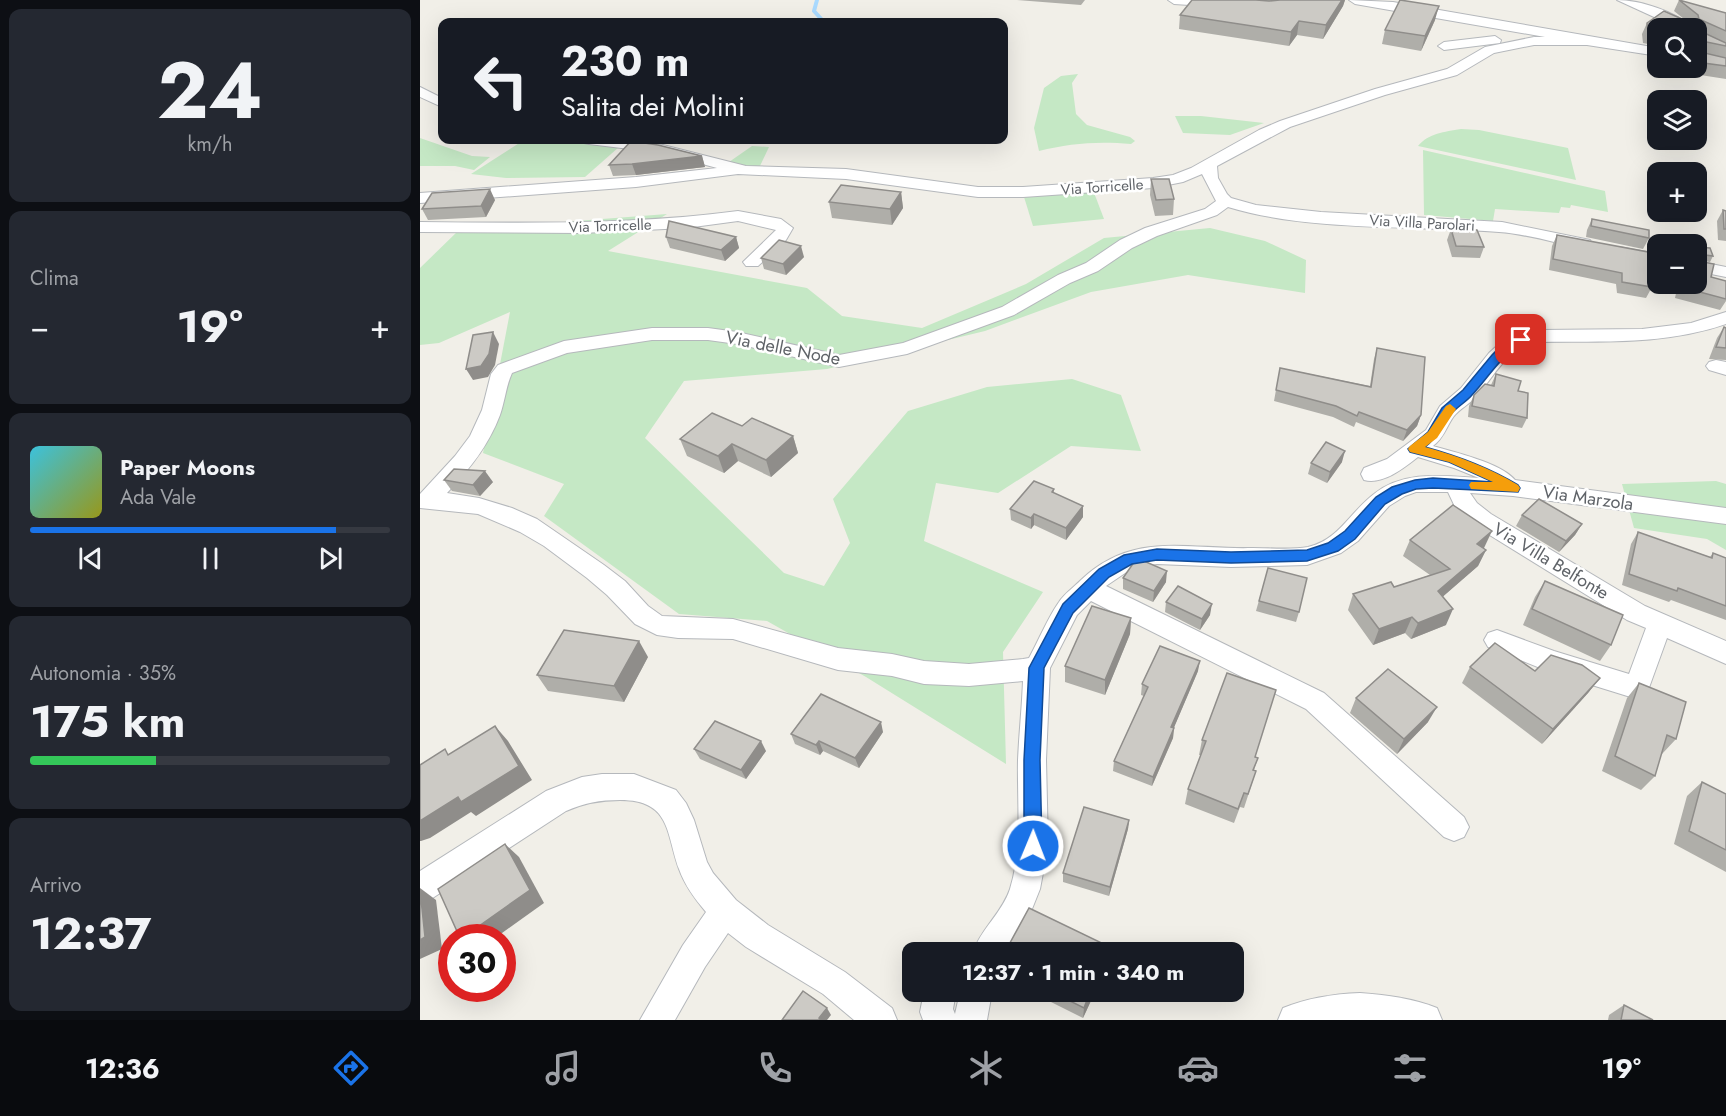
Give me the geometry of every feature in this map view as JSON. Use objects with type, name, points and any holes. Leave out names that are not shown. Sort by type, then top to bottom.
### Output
[{"type":"street","points":[[1174,0],[1235,5]]},
{"type":"street","points":[[1352,0],[1395,3],[1584,42],[1647,51]]},
{"type":"street","points":[[1623,0],[1667,18]]},
{"type":"street","points":[[1444,46],[1482,43],[1524,33],[1538,33]]},
{"type":"street","name":"Via Torricelle","points":[[1459,55],[1479,54],[1523,43],[1584,42]]},
{"type":"street","name":"Via Torricelle","points":[[622,144],[663,149],[736,169],[757,172],[846,174],[955,190],[1004,193],[1153,183],[1177,179],[1209,165],[1223,154],[1274,129],[1380,92],[1452,72],[1479,54]]},
{"type":"street","points":[[420,91],[438,102]]},
{"type":"street","points":[[420,110],[438,105]]},
{"type":"street","points":[[1209,165],[1210,178],[1226,201]]},
{"type":"street","name":"Via Torricelle","points":[[420,198],[636,182],[715,174],[736,169]]},
{"type":"street","name":"Via Villa Parolari","points":[[1226,201],[1256,210],[1321,217],[1502,227],[1647,257]]},
{"type":"street","name":"Via delle Node","points":[[423,504],[463,461],[476,442],[490,416],[501,374],[513,366],[564,347],[652,334],[708,334],[737,338],[839,361],[907,348],[1008,311],[1064,279],[1092,267],[1126,244],[1151,232],[1211,212],[1226,201]]},
{"type":"street","name":"Via Torricelle","points":[[420,227],[581,228],[686,223],[738,216],[775,223],[785,228],[780,236],[752,262]]},
{"type":"street","points":[[1707,268],[1726,272]]},
{"type":"street","points":[[1372,474],[1395,464],[1433,435],[1447,411],[1468,393],[1496,357],[1507,347],[1521,340],[1540,336],[1642,335],[1693,329],[1726,318]]},
{"type":"street","points":[[1414,449],[1452,459],[1491,474],[1513,488]]},
{"type":"street","name":"Via Marzola","points":[[996,942],[1013,918],[1025,889],[1033,846],[1032,738],[1037,668],[1068,608],[1104,573],[1129,559],[1157,555],[1231,558],[1307,556],[1333,547],[1350,535],[1381,500],[1397,490],[1415,484],[1513,488],[1726,516]]},
{"type":"street","name":"Via Villa Belfonte","points":[[1459,484],[1457,492],[1465,507],[1484,520],[1636,613],[1726,653]]},
{"type":"street","name":"Via delle Node","points":[[423,504],[438,501],[490,510],[554,538],[614,586],[647,620],[665,627],[714,626],[734,629],[839,659],[897,666],[926,673],[992,674],[1037,668]]},
{"type":"street","points":[[1088,588],[1148,621],[1315,701],[1454,827]]},
{"type":"street","points":[[1497,640],[1550,661],[1637,688],[1660,624]]},
{"type":"street","points":[[420,888],[556,801],[582,790],[618,786],[649,792],[666,801],[684,830],[693,867],[702,884],[725,911],[757,936],[834,983],[880,1020]]},
{"type":"street","points":[[657,1020],[694,956],[725,911]]},
{"type":"street","points":[[938,1002],[936,1012],[941,1020]]},
{"type":"street","points":[[970,1020],[974,1002]]},
{"type":"street","points":[[1295,1020],[1311,1014],[1345,1009],[1425,1020]]},
{"type":"green space","points":[[1078,74],[1072,83],[1076,114],[1087,125],[1130,137],[1135,141],[1131,144],[1073,144],[1039,151],[1034,128],[1044,88],[1061,76]]},
{"type":"green space","points":[[1175,116],[1201,116],[1264,123],[1230,135],[1183,133]]},
{"type":"green space","points":[[1461,129],[1479,130],[1568,148],[1576,180],[1418,146],[1432,136]]},
{"type":"green space","points":[[420,138],[472,156],[490,157],[474,170],[455,166],[420,166]]},
{"type":"green space","points":[[518,144],[595,144],[619,147],[585,177],[506,178],[471,174]]},
{"type":"green space","points":[[752,146],[769,147],[759,168],[729,162]]},
{"type":"green space","points":[[1423,150],[1605,191],[1608,212],[1571,205],[1570,208],[1561,207],[1559,213],[1495,209],[1493,221],[1424,215]]},
{"type":"green space","points":[[1093,190],[1104,219],[1033,226],[1024,197]]},
{"type":"green space","points":[[667,214],[608,251],[807,288],[842,316],[922,328],[1026,284],[1104,238],[1210,228],[1265,241],[1306,260],[1305,293],[1188,275],[1091,292],[985,331],[827,369],[684,381],[645,438],[784,573],[824,586],[850,543],[833,499],[908,411],[987,387],[1072,379],[1121,395],[1141,451],[1071,446],[998,493],[936,483],[924,541],[1043,592],[1003,652],[1006,764],[866,677],[767,621],[679,614],[544,516],[564,484],[483,453],[510,312],[439,343],[420,345],[420,268],[459,230]]},
{"type":"green space","points":[[1716,481],[1726,484],[1726,550],[1707,539],[1634,528],[1622,484]]},
{"type":"building","points":[[1192,0],[1342,0],[1326,25],[1299,21],[1291,32],[1180,15]]},
{"type":"building","points":[[1400,0],[1439,6],[1425,36],[1385,30]]},
{"type":"building","points":[[1679,0],[1726,13],[1726,31],[1707,23],[1707,18],[1699,18]]},
{"type":"building","points":[[1664,11],[1680,18],[1654,18]]},
{"type":"building","points":[[1707,34],[1726,43],[1726,46],[1707,42]]},
{"type":"building","points":[[1707,54],[1726,58],[1726,66],[1707,63]]},
{"type":"building","points":[[628,144],[658,145],[702,156],[632,164],[609,165]]},
{"type":"building","points":[[1151,179],[1169,179],[1174,199],[1156,200]]},
{"type":"building","points":[[841,185],[901,192],[890,209],[829,202]]},
{"type":"building","points":[[490,189],[481,206],[422,209],[432,193]]},
{"type":"building","points":[[1723,210],[1726,211],[1726,229],[1724,229]]},
{"type":"building","points":[[1592,219],[1649,230],[1649,234],[1647,238],[1591,226]]},
{"type":"building","points":[[669,221],[736,237],[721,250],[666,237]]},
{"type":"building","points":[[1451,229],[1477,230],[1484,247],[1456,246]]},
{"type":"building","points":[[1557,235],[1647,252],[1647,286],[1622,282],[1622,273],[1553,259]]},
{"type":"building","points":[[779,240],[801,246],[783,264],[761,258]]},
{"type":"building","points":[[1707,248],[1710,248],[1713,256],[1707,255]]},
{"type":"building","points":[[1707,263],[1714,264],[1711,277],[1726,281],[1726,299],[1707,294]]},
{"type":"building","points":[[1724,327],[1726,328],[1726,348],[1716,347]]},
{"type":"building","points":[[493,332],[489,354],[481,366],[466,369],[473,335]]},
{"type":"building","points":[[1377,348],[1425,357],[1421,415],[1407,430],[1359,412],[1357,416],[1336,406],[1276,390],[1280,368],[1371,387]]},
{"type":"building","points":[[1496,374],[1521,381],[1518,391],[1528,393],[1527,418],[1472,406],[1474,395],[1485,384],[1494,386]]},
{"type":"building","points":[[712,413],[742,426],[752,418],[793,436],[766,460],[732,444],[718,456],[680,439]]},
{"type":"building","points":[[1326,442],[1345,451],[1330,472],[1311,463]]},
{"type":"building","points":[[454,469],[485,471],[473,485],[444,480]]},
{"type":"building","points":[[1034,481],[1054,489],[1052,492],[1083,506],[1066,528],[1034,514],[1031,518],[1010,509]]},
{"type":"building","points":[[1539,499],[1582,524],[1566,541],[1522,515]]},
{"type":"building","points":[[1453,505],[1492,531],[1477,544],[1486,550],[1438,591],[1453,609],[1418,623],[1412,617],[1379,629],[1353,594],[1391,582],[1394,587],[1450,569],[1410,540]]},
{"type":"building","points":[[1638,532],[1712,558],[1713,553],[1726,558],[1726,606],[1678,588],[1677,591],[1629,574]]},
{"type":"building","points":[[1137,558],[1167,571],[1154,591],[1123,578]]},
{"type":"building","points":[[1268,568],[1307,578],[1299,612],[1259,601]]},
{"type":"building","points":[[1545,581],[1623,615],[1611,645],[1532,609]]},
{"type":"building","points":[[1178,586],[1212,604],[1202,619],[1166,602]]},
{"type":"building","points":[[1092,606],[1131,618],[1105,680],[1065,666]]},
{"type":"building","points":[[564,630],[639,641],[614,686],[537,675]]},
{"type":"building","points":[[1495,643],[1535,671],[1551,655],[1582,665],[1600,678],[1553,729],[1470,667]]},
{"type":"building","points":[[1160,646],[1200,661],[1171,727],[1174,728],[1153,777],[1114,761],[1148,687],[1142,684]]},
{"type":"building","points":[[1388,669],[1437,707],[1404,739],[1356,698]]},
{"type":"building","points":[[1227,673],[1276,690],[1255,757],[1258,758],[1253,770],[1256,771],[1248,794],[1244,793],[1238,809],[1188,789],[1206,741],[1202,740]]},
{"type":"building","points":[[1639,683],[1686,702],[1676,739],[1667,735],[1655,776],[1615,756]]},
{"type":"building","points":[[821,694],[881,722],[855,758],[819,741],[816,745],[791,734]]},
{"type":"building","points":[[715,721],[761,741],[741,770],[694,749]]},
{"type":"building","points":[[495,726],[519,766],[461,802],[458,797],[420,821],[420,765],[445,749],[448,755]]},
{"type":"building","points":[[1702,782],[1726,794],[1726,850],[1689,831]]},
{"type":"building","points":[[1084,807],[1129,820],[1110,887],[1063,873]]},
{"type":"building","points":[[505,844],[530,890],[482,924],[454,924],[438,889]]},
{"type":"building","points":[[420,890],[425,937],[420,940]]},
{"type":"building","points":[[1029,908],[1100,942],[1010,942]]},
{"type":"building","points":[[803,991],[827,1008],[819,1018],[822,1020],[782,1020]]},
{"type":"building","points":[[1072,1002],[1086,1002],[1084,1008]]},
{"type":"building","points":[[1624,1005],[1653,1020],[1621,1020]]},
{"type":"waterway","points":[[817,0],[814,11],[820,18]]},
{"type":"slow traffic","points":[[1450,409],[1433,435],[1414,449],[1452,459],[1491,474],[1513,488],[1476,485]]},
{"type":"route","points":[[1033,846],[1033,704],[1037,668],[1068,608],[1104,573],[1129,559],[1157,555],[1231,558],[1307,556],[1333,547],[1350,535],[1381,500],[1397,490],[1415,484],[1513,488],[1491,474],[1452,459],[1414,449],[1433,435],[1447,411],[1468,393],[1496,357],[1507,347],[1521,340]]}]
